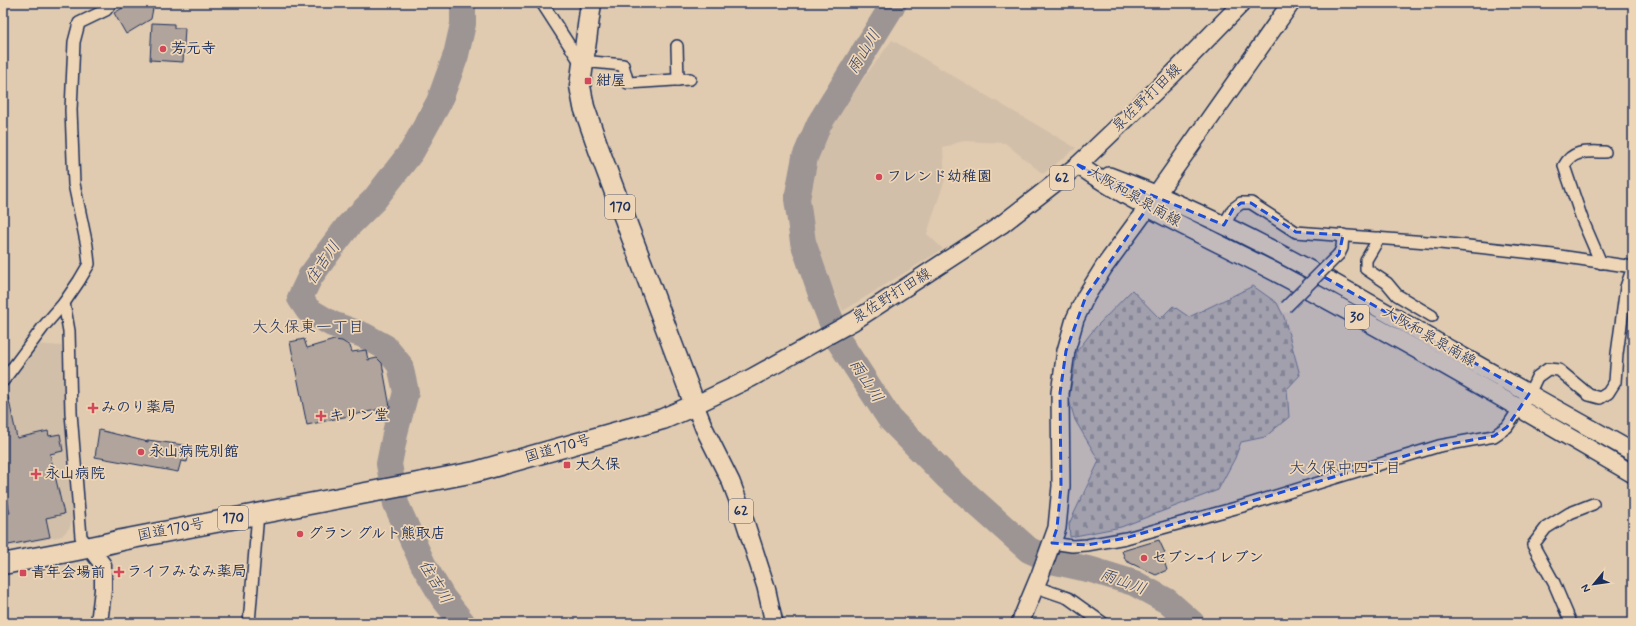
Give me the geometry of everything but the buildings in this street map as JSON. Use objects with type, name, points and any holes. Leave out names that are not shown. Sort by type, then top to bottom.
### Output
[{"type":"highway","name":"170","points":[[591,3],[580,86],[584,107],[610,180],[695,404]]},
{"type":"highway","name":"国道170号","points":[[3,564],[66,551],[90,548],[122,540],[258,513],[475,472],[663,419],[695,404]]},
{"type":"main road","name":"泉佐野打田線","points":[[695,404],[751,378],[854,321],[1002,225],[1078,165],[1172,75],[1242,3]]},
{"type":"main road","points":[[1020,623],[1036,587],[1058,528],[1061,486],[1060,393],[1066,351],[1075,319],[1086,296],[1104,268],[1291,3]]},
{"type":"main road","name":"大阪和泉泉南線","points":[[1078,165],[1152,201],[1633,474]]},
{"type":"main road","name":"大阪和泉泉南線","points":[[1152,201],[1224,226],[1342,286],[1633,452]]},
{"type":"main road","name":"62","points":[[695,404],[704,428],[731,482],[739,503],[766,587],[774,623]]},
{"type":"street","points":[[3,381],[44,326],[64,303],[80,281],[89,264],[87,246],[74,184],[71,110],[74,42],[79,23],[106,10],[111,3]]},
{"type":"street","points":[[542,3],[582,63],[624,65],[628,83],[690,79]]},
{"type":"street","points":[[677,46],[678,80]]},
{"type":"street","points":[[1601,263],[1582,219],[1564,166],[1573,155],[1582,152],[1605,152]]},
{"type":"street","points":[[1051,547],[1087,546],[1126,538],[1243,506],[1439,446],[1494,436],[1507,427],[1529,394],[1537,377],[1548,369],[1559,370],[1589,395],[1600,398],[1608,392],[1615,382],[1617,354],[1626,287],[1633,267],[1553,255],[1379,238],[1296,232],[1251,203],[1241,203],[1233,209],[1224,226]]},
{"type":"street","points":[[1286,307],[1339,254],[1342,248],[1343,235]]},
{"type":"street","points":[[1379,238],[1366,260],[1366,269],[1388,283],[1397,295],[1432,316]]},
{"type":"street","points":[[64,303],[69,331],[71,413],[81,537],[103,565],[104,590],[99,623]]},
{"type":"street","points":[[1571,623],[1554,583],[1533,545],[1546,528],[1570,513],[1593,504]]},
{"type":"street","points":[[249,623],[258,513]]},
{"type":"street","points":[[1036,587],[1068,598],[1103,623]]},
{"type":"highlighted area","points":[[1078,165],[1224,225],[1233,209],[1241,203],[1251,203],[1296,232],[1343,235],[1339,254],[1319,274],[1529,394],[1507,427],[1494,436],[1439,446],[1126,538],[1087,545],[1052,543],[1057,528],[1061,486],[1060,393],[1066,351],[1086,296],[1148,207],[1107,185]]},
{"type":"shaded area","name":"フレンド幼稚園","points":[[892,40],[1076,148],[1043,174],[1005,143],[962,141],[943,148],[945,179],[927,234],[943,249],[843,311],[813,245],[809,193],[818,153],[849,98]]},
{"type":"shaded area","name":"永山病院","points":[[35,344],[62,346],[72,517],[70,527],[62,536],[3,548],[3,387]]},
{"type":"green space","points":[[1253,286],[1277,303],[1284,317],[1300,375],[1287,389],[1289,417],[1265,437],[1241,442],[1235,458],[1218,490],[1121,527],[1070,537],[1069,524],[1099,461],[1075,420],[1069,400],[1077,351],[1095,328],[1132,290],[1160,319],[1173,306],[1189,317]]},
{"type":"waterway","name":"住吉川","points":[[463,3],[463,24],[456,55],[439,102],[412,151],[374,200],[348,226],[332,247],[310,277],[300,298],[308,310],[332,324],[363,335],[385,347],[400,365],[406,392],[396,429],[389,464],[396,504],[423,564],[443,598],[463,623]]},
{"type":"waterway","name":"雨山川","points":[[894,3],[819,124],[805,157],[797,199],[803,242],[839,341],[890,419],[946,476],[1029,550],[1056,562],[1092,570],[1134,583],[1167,601],[1192,623]]},
{"type":"place","name":"芳元寺","points":[[163,49]]},
{"type":"place","name":"紺屋","points":[[588,81]]},
{"type":"place","name":"フレンド幼稚園","points":[[879,177]]},
{"type":"place","name":"みのり薬局","points":[[93,408]]},
{"type":"place","name":"キリン堂","points":[[321,416]]},
{"type":"place","name":"永山病院別館","points":[[141,452]]},
{"type":"place","name":"大久保","points":[[567,465]]},
{"type":"place","name":"永山病院","points":[[36,474]]},
{"type":"place","name":"グラン グルト熊取店","points":[[300,534]]},
{"type":"place","name":"セブン-イレブン","points":[[1144,558]]},
{"type":"place","name":"ライフみなみ薬局","points":[[119,572]]},
{"type":"place","name":"青年会場前","points":[[23,573]]},
{"type":"district","name":"大久保東一丁目","points":[[308,327]]},
{"type":"district","name":"大久保中四丁目","points":[[1345,468]]}]
